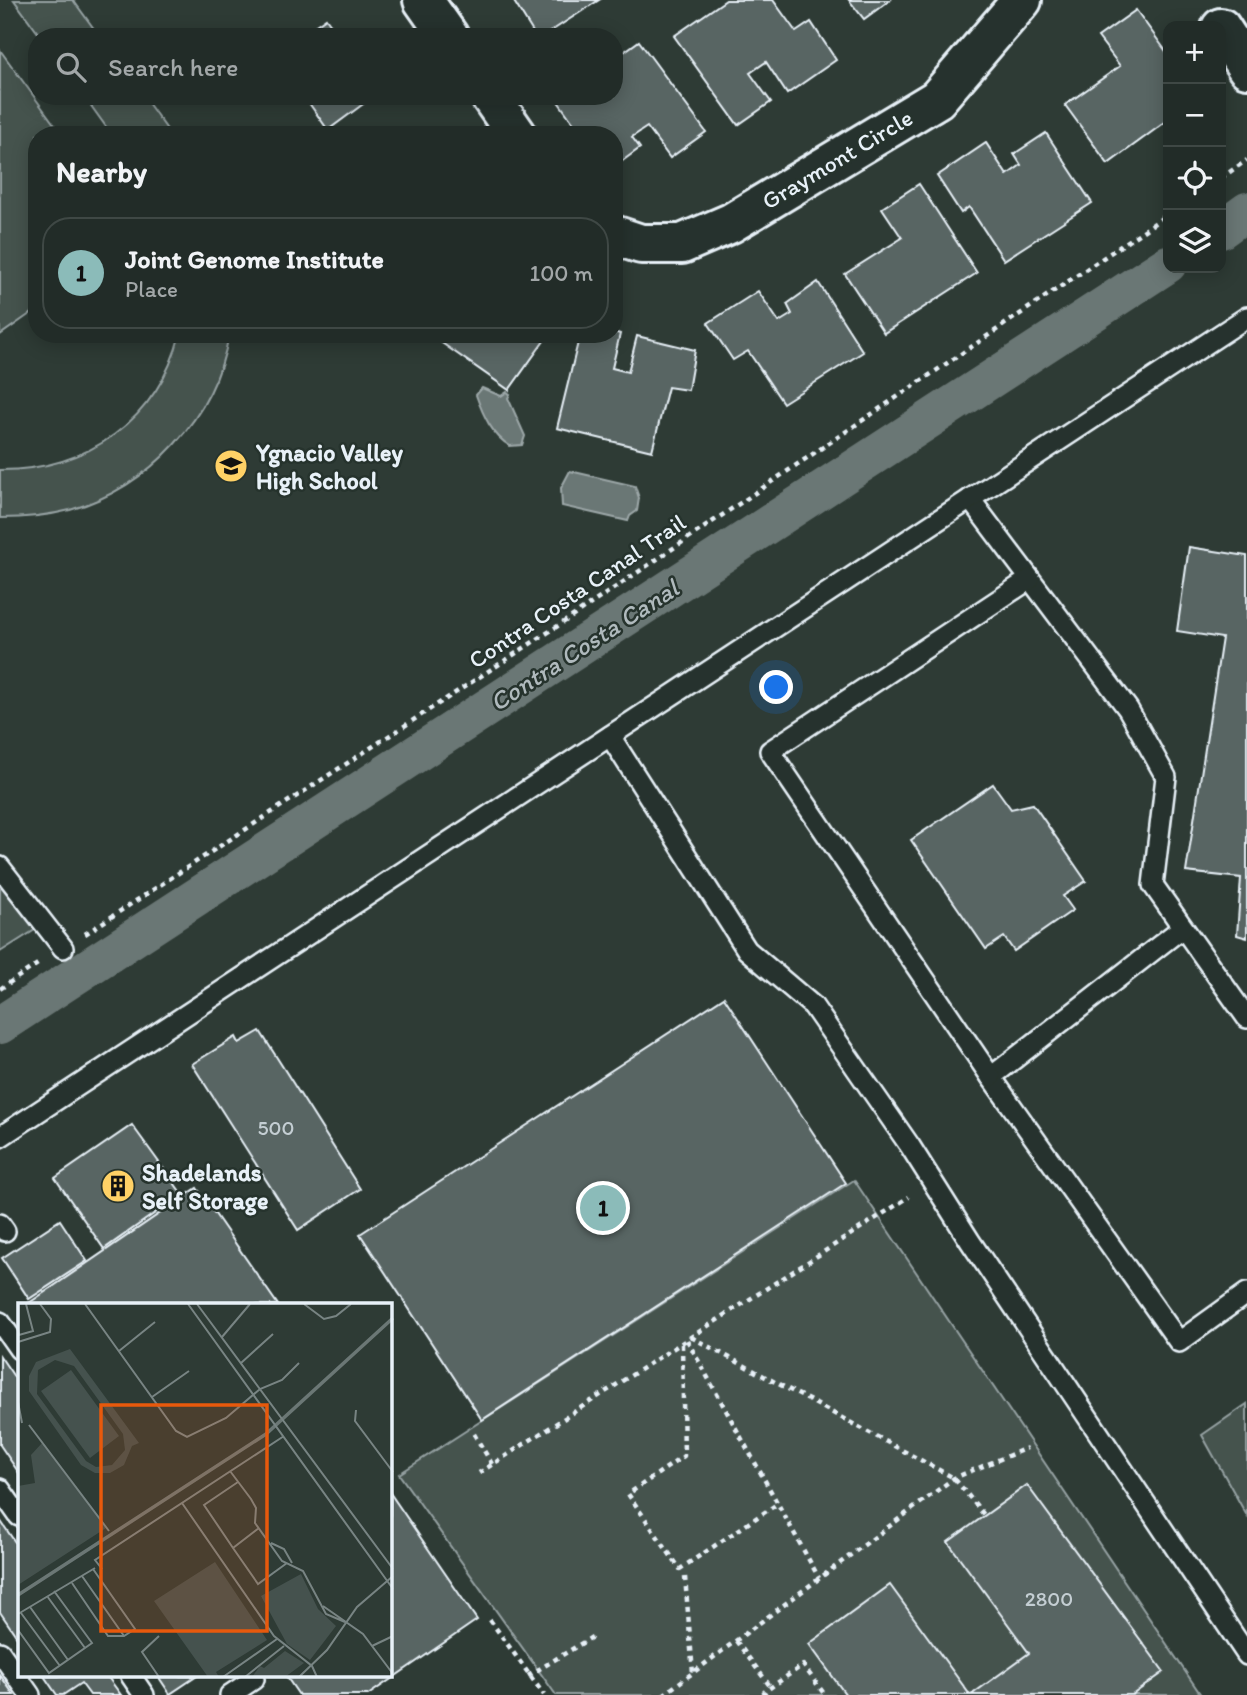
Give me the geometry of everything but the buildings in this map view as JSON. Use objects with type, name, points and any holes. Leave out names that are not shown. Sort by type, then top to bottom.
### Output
[{"type":"street","points":[[423,0],[443,28]]},
{"type":"street","name":"Graymont Circle","points":[[623,238],[641,244],[682,244],[731,223],[936,99],[1021,0]]},
{"type":"street","points":[[1203,0],[1216,21]]},
{"type":"street","points":[[1226,36],[1247,68]]},
{"type":"street","points":[[496,105],[510,126]]},
{"type":"lane","points":[[0,1137],[1247,317]]},
{"type":"lane","points":[[970,499],[1128,709],[1166,777],[1153,885],[1247,1018]]},
{"type":"lane","points":[[1030,579],[770,751],[991,1077],[1180,1342],[1247,1293]]},
{"type":"lane","points":[[610,736],[747,950],[813,1006],[888,1114],[1247,1656]]},
{"type":"lane","points":[[0,867],[63,948]]},
{"type":"lane","points":[[991,1077],[1182,928]]},
{"type":"lane","points":[[0,1322],[18,1348]]},
{"type":"lane","points":[[0,1489],[18,1515]]},
{"type":"lane","points":[[0,1652],[18,1678]]},
{"type":"lane","points":[[18,1678],[30,1695]]},
{"type":"lane","points":[[132,1678],[144,1695]]},
{"type":"lane","points":[[230,1695],[253,1678]]},
{"type":"path","points":[[1226,175],[1247,160]]},
{"type":"path","name":"Contra Costa Canal Trail","points":[[0,989],[570,618],[1163,217]]},
{"type":"path","points":[[479,1472],[917,1192]]},
{"type":"path","points":[[687,1340],[954,1478],[985,1516]]},
{"type":"path","points":[[687,1340],[820,1578]]},
{"type":"path","points":[[687,1340],[684,1456],[628,1494],[680,1569],[777,1504]]},
{"type":"path","points":[[474,1434],[492,1464]]},
{"type":"path","points":[[663,1695],[954,1478],[1027,1448]]},
{"type":"path","points":[[685,1577],[693,1673]]},
{"type":"path","points":[[490,1620],[544,1695]]},
{"type":"path","points":[[528,1676],[592,1637]]},
{"type":"path","points":[[736,1641],[770,1686]]},
{"type":"path","points":[[766,1695],[764,1692],[770,1686],[803,1665],[825,1695]]},
{"type":"shaded area","points":[[14,0],[73,0],[93,28],[34,28]]},
{"type":"shaded area","points":[[0,50],[28,88],[28,105],[40,105],[55,126],[28,126],[28,315],[0,335]]},
{"type":"shaded area","points":[[90,105],[149,105],[165,126],[106,126]]},
{"type":"shaded area","points":[[177,343],[227,343],[210,393],[194,420],[152,466],[127,484],[70,510],[0,518],[0,470],[32,468],[62,461],[90,450],[137,415],[155,392],[170,365]]},
{"type":"shaded area","points":[[482,388],[501,396],[507,392],[510,394],[508,398],[525,436],[522,445],[510,446],[493,430],[476,395]]},
{"type":"shaded area","points":[[570,471],[635,486],[639,498],[637,511],[628,521],[562,506],[561,488]]},
{"type":"shaded area","points":[[0,877],[38,928],[0,952]]},
{"type":"shaded area","points":[[854,1180],[1201,1695],[556,1695],[399,1474]]},
{"type":"shaded area","points":[[1247,1404],[1247,1516],[1202,1435]]},
{"type":"waterway","name":"Contra Costa Canal","points":[[1226,226],[1247,211]]},
{"type":"waterway","name":"Contra Costa Canal","points":[[0,1025],[1163,267]]},
{"type":"place","name":"Ygnacio Valley High School","points":[[231,466]]},
{"type":"place","name":"Shadelands Self Storage","points":[[118,1186]]},
{"type":"place","name":"Joint Genome Institute","points":[[603,1208]]}]
